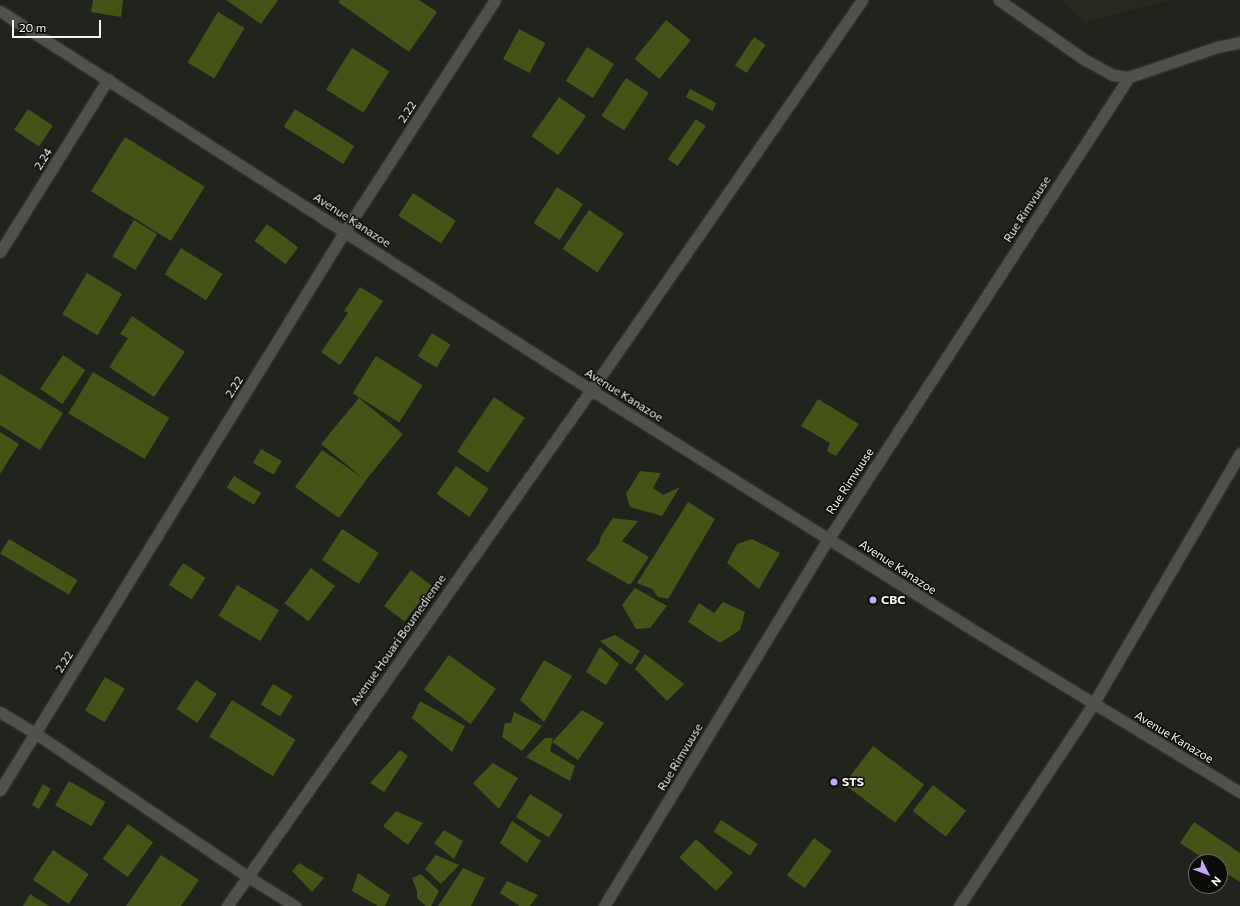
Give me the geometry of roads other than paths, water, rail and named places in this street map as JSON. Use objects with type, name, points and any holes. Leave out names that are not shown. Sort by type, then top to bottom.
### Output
[{"type":"street","name":"2.22","points":[[0,790],[345,231],[495,0]]},
{"type":"street","name":"Avenue Houari Boumedienne","points":[[227,906],[591,390],[862,0]]},
{"type":"street","points":[[998,0],[1082,58],[1113,75],[1129,77],[1217,47],[1240,42]]},
{"type":"street","name":"Avenue Kanazoe","points":[[0,11],[591,390],[1093,704],[1240,792]]},
{"type":"street","name":"Rue Rimvuuse","points":[[604,906],[829,538],[1129,77]]},
{"type":"street","name":"2.24","points":[[0,252],[108,79]]},
{"type":"street","points":[[959,906],[1093,704],[1240,453]]},
{"type":"street","points":[[0,712],[35,733],[247,876],[295,906]]},
{"type":"place","name":"CBC","points":[[873,600]]},
{"type":"place","name":"STS","points":[[834,782]]}]
